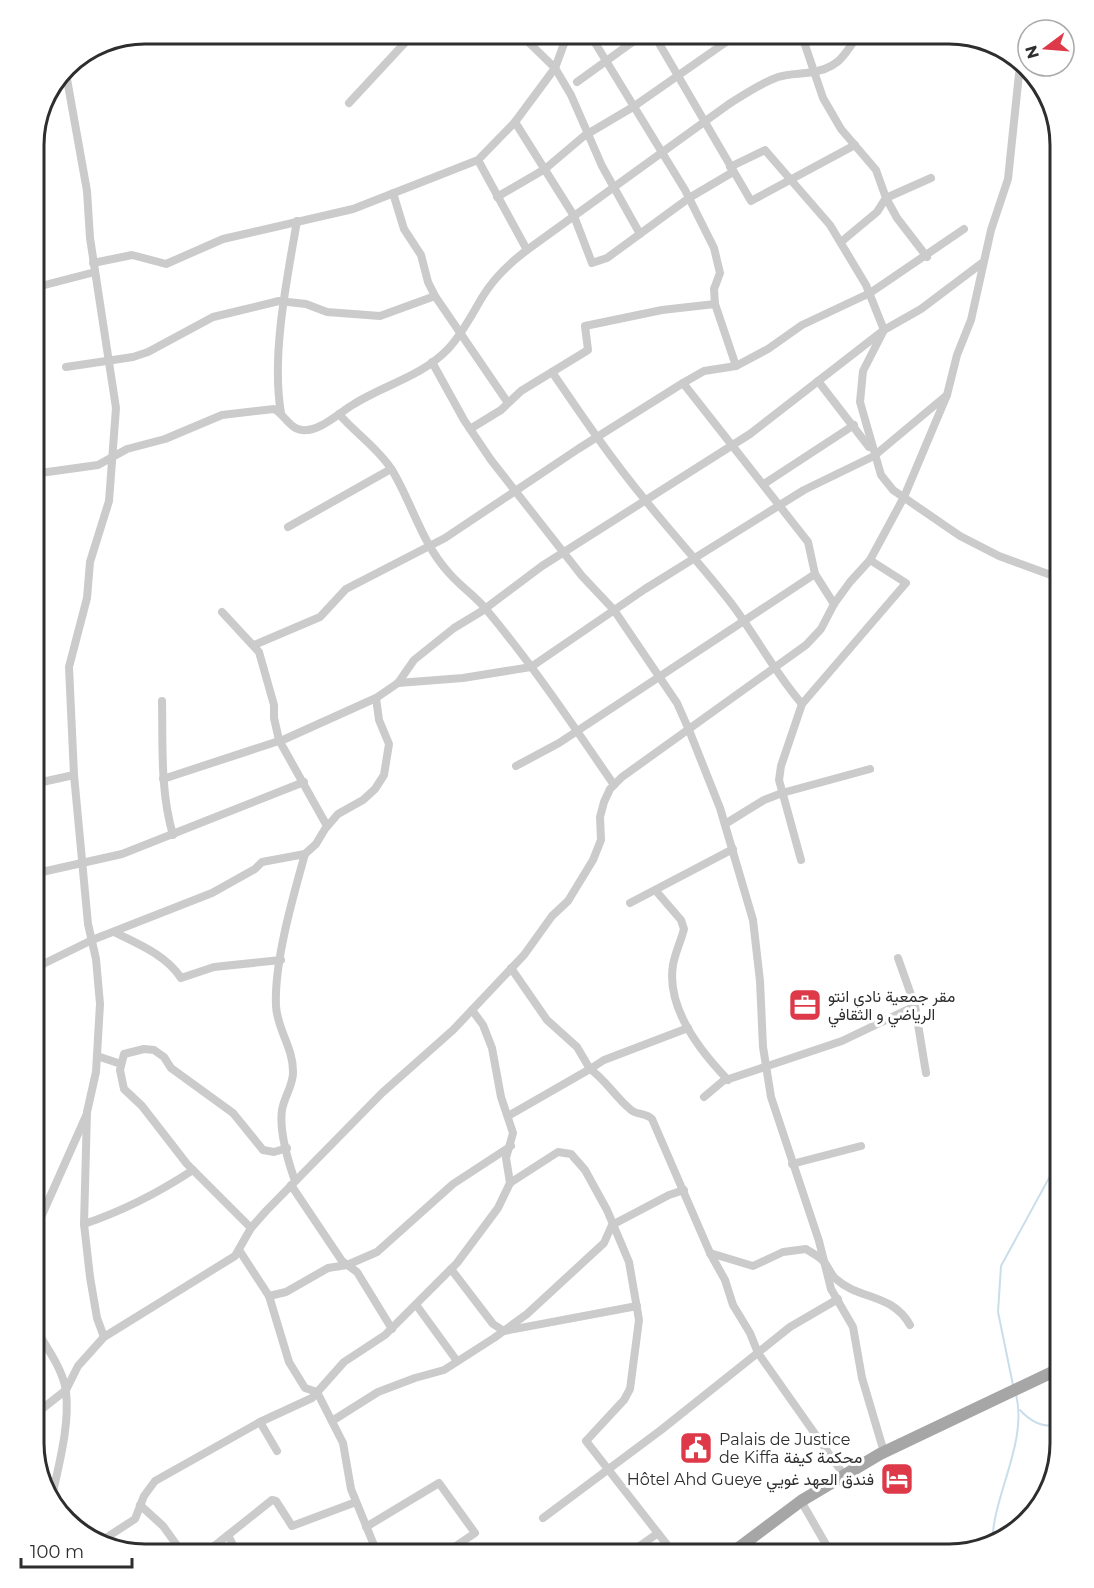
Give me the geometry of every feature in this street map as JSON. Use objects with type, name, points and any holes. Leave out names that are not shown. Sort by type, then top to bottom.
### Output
[{"type":"main road","points":[[744,1544],[801,1501],[884,1452],[1050,1373]]},
{"type":"street","points":[[349,103],[404,44]]},
{"type":"street","points":[[530,44],[555,68],[571,95],[588,134],[640,234]]},
{"type":"street","points":[[93,263],[132,255],[166,264],[206,244],[353,209],[478,160],[515,122],[555,68],[564,44]]},
{"type":"street","points":[[596,44],[689,198],[714,248],[720,273],[714,289],[715,304],[736,366]]},
{"type":"street","points":[[577,82],[629,44]]},
{"type":"street","points":[[659,44],[751,201],[792,181],[855,145]]},
{"type":"street","points":[[497,197],[544,169],[588,134],[633,107],[723,44]]},
{"type":"street","points":[[804,44],[812,73],[832,114],[876,170],[886,198],[927,257]]},
{"type":"street","points":[[44,472],[98,465],[112,456],[222,415],[274,409],[281,413],[294,428],[303,430],[313,428],[368,395],[421,373],[448,349],[489,287],[527,250],[762,84],[780,76],[812,73],[835,64],[846,56],[853,44]]},
{"type":"street","points":[[44,1407],[66,1390],[78,1366],[104,1337],[162,1299],[216,1269],[238,1250],[251,1228],[293,1183],[382,1093],[472,1010],[524,955],[552,916],[568,901],[593,860],[601,840],[600,817],[604,802],[614,785],[776,668],[814,637],[834,604],[870,560],[904,497],[947,395],[957,355],[971,320],[982,263],[1008,179],[1019,78]]},
{"type":"street","points":[[67,80],[87,190],[94,272],[116,408],[109,501],[92,553],[87,598],[69,667],[74,775],[100,1005],[97,1056],[87,1112],[84,1224],[97,1318],[104,1337]]},
{"type":"street","points":[[515,122],[574,216],[592,263],[607,258],[731,169],[765,150],[841,242],[866,285],[884,330]]},
{"type":"street","points":[[478,160],[527,250]]},
{"type":"street","points":[[841,242],[877,212],[886,198],[930,178]]},
{"type":"street","points":[[393,193],[404,229],[421,255],[428,282],[435,296],[508,402]]},
{"type":"street","points":[[281,413],[278,389],[284,302],[297,221]]},
{"type":"street","points":[[254,645],[320,617],[346,589],[431,546],[596,437],[684,383],[704,371],[736,366],[768,349],[802,326],[868,294],[927,257],[964,229]]},
{"type":"street","points":[[163,779],[279,740],[376,698],[398,683],[414,660],[454,628],[564,552],[731,445],[884,330],[921,309],[982,263]]},
{"type":"street","points":[[44,285],[94,272]]},
{"type":"street","points":[[66,367],[148,352],[213,317],[284,302],[306,304],[327,312],[380,316],[435,296]]},
{"type":"street","points":[[470,429],[521,391],[588,350],[585,326],[662,310],[715,304]]},
{"type":"street","points":[[884,330],[863,371],[860,402],[874,456],[882,475],[893,490],[960,536],[999,556],[1050,575]]},
{"type":"street","points":[[432,362],[470,429],[514,492],[582,576],[614,610],[677,704],[689,730],[725,825],[753,920],[766,1068],[771,1096],[831,1289],[853,1327],[862,1378],[884,1452]]},
{"type":"street","points":[[552,372],[596,437],[743,620],[784,682],[802,704]]},
{"type":"street","points":[[819,381],[854,425],[874,456]]},
{"type":"street","points":[[684,383],[808,542],[815,574],[834,604]]},
{"type":"street","points":[[398,683],[463,678],[531,667],[694,558],[804,490],[874,456],[947,395]]},
{"type":"street","points":[[339,414],[356,434],[373,447],[391,469],[431,546],[448,573],[485,608],[578,729],[614,785]]},
{"type":"street","points":[[764,484],[801,462],[854,425]]},
{"type":"street","points":[[288,527],[391,469]]},
{"type":"street","points":[[801,860],[779,780],[781,766],[802,704],[906,583],[870,560]]},
{"type":"street","points":[[516,766],[559,743],[815,574]]},
{"type":"street","points":[[222,612],[254,645],[272,693],[279,740],[327,826]]},
{"type":"street","points":[[44,964],[92,940],[212,893],[255,869],[262,862],[305,854],[316,844],[338,814],[369,795],[384,775],[389,744],[379,720],[376,698]]},
{"type":"street","points":[[162,701],[160,733],[163,779],[168,818],[173,834]]},
{"type":"street","points":[[725,825],[764,800],[782,793],[870,769]]},
{"type":"street","points":[[44,782],[74,775]]},
{"type":"street","points":[[44,872],[83,864],[173,834],[304,782]]},
{"type":"street","points":[[630,903],[733,849]]},
{"type":"street","points":[[305,854],[281,960],[276,1005],[278,1021],[292,1055],[294,1074],[282,1109],[281,1125],[293,1183],[347,1265],[357,1272],[392,1329]]},
{"type":"street","points":[[656,891],[681,920],[684,929],[673,964],[672,988],[688,1028],[714,1065],[728,1080]]},
{"type":"street","points":[[114,932],[163,958],[174,967],[181,978],[214,967],[281,960]]},
{"type":"street","points":[[898,958],[915,1006],[926,1073]]},
{"type":"street","points":[[511,968],[547,1020],[577,1047],[590,1069],[605,1079],[611,1091],[633,1112],[647,1114],[652,1119],[710,1253],[758,1353],[844,1475]]},
{"type":"street","points":[[704,1096],[728,1080],[842,1041],[915,1006]]},
{"type":"street","points":[[472,1010],[483,1024],[492,1048],[501,1097],[513,1133],[506,1158],[510,1183]]},
{"type":"street","points":[[508,1116],[604,1060],[688,1028]]},
{"type":"street","points":[[251,1228],[193,1170],[142,1106],[124,1089],[121,1064],[124,1054],[144,1049],[154,1050],[164,1057],[177,1073],[233,1113],[263,1150],[274,1152],[287,1148]]},
{"type":"street","points":[[97,1056],[121,1064]]},
{"type":"street","points":[[44,1210],[87,1112]]},
{"type":"street","points":[[269,1296],[286,1292],[328,1268],[347,1265],[378,1252],[453,1184],[511,1146]]},
{"type":"street","points":[[792,1164],[861,1146]]},
{"type":"street","points":[[107,1537],[135,1519],[140,1505],[155,1481],[260,1422],[312,1398],[344,1362],[392,1329],[452,1269],[498,1208],[510,1183],[543,1159],[558,1152],[571,1154],[585,1170],[612,1225],[628,1263],[639,1320],[630,1389],[624,1400],[586,1441],[666,1544]]},
{"type":"street","points":[[84,1224],[112,1215],[165,1188],[193,1170]]},
{"type":"street","points":[[332,1421],[378,1392],[416,1378],[444,1371],[527,1314],[604,1243],[612,1225],[669,1195],[684,1190]]},
{"type":"street","points":[[710,1253],[753,1266],[783,1252],[806,1249],[824,1262],[836,1280],[854,1292],[870,1294],[902,1311],[910,1325]]},
{"type":"street","points":[[238,1250],[269,1296],[289,1362],[305,1388],[317,1392],[343,1443],[356,1502],[373,1544]]},
{"type":"street","points":[[452,1269],[492,1324],[504,1331],[637,1306]]},
{"type":"street","points":[[543,1518],[790,1327],[838,1299]]},
{"type":"street","points":[[417,1306],[457,1361]]},
{"type":"street","points":[[44,1344],[61,1374],[66,1390],[66,1420],[54,1487]]},
{"type":"street","points":[[260,1422],[277,1451]]},
{"type":"street","points":[[366,1527],[439,1483],[475,1533],[459,1544]]},
{"type":"street","points":[[217,1544],[272,1500],[276,1501],[292,1526],[356,1502]]},
{"type":"street","points":[[801,1501],[826,1544]]},
{"type":"street","points":[[140,1505],[163,1527],[176,1544]]},
{"type":"street","points":[[642,1544],[658,1533]]},
{"type":"street","points":[[228,1535],[232,1544]]},
{"type":"waterway","points":[[1013,1385],[998,1312],[1001,1266],[1050,1176]]},
{"type":"waterway","points":[[993,1534],[998,1506],[1014,1450],[1018,1412],[1016,1394]]},
{"type":"waterway","points":[[1020,1410],[1029,1418],[1050,1426]]},
{"type":"place","name":"مقر جمعية نادي انتو الرياضي و الثقافي","points":[[805,1005]]},
{"type":"place","name":"Palais de Justice de Kiffa محكمة كيفة","points":[[696,1448]]},
{"type":"place","name":"Hôtel Ahd Gueye فندق العهد غويي","points":[[897,1479]]}]
